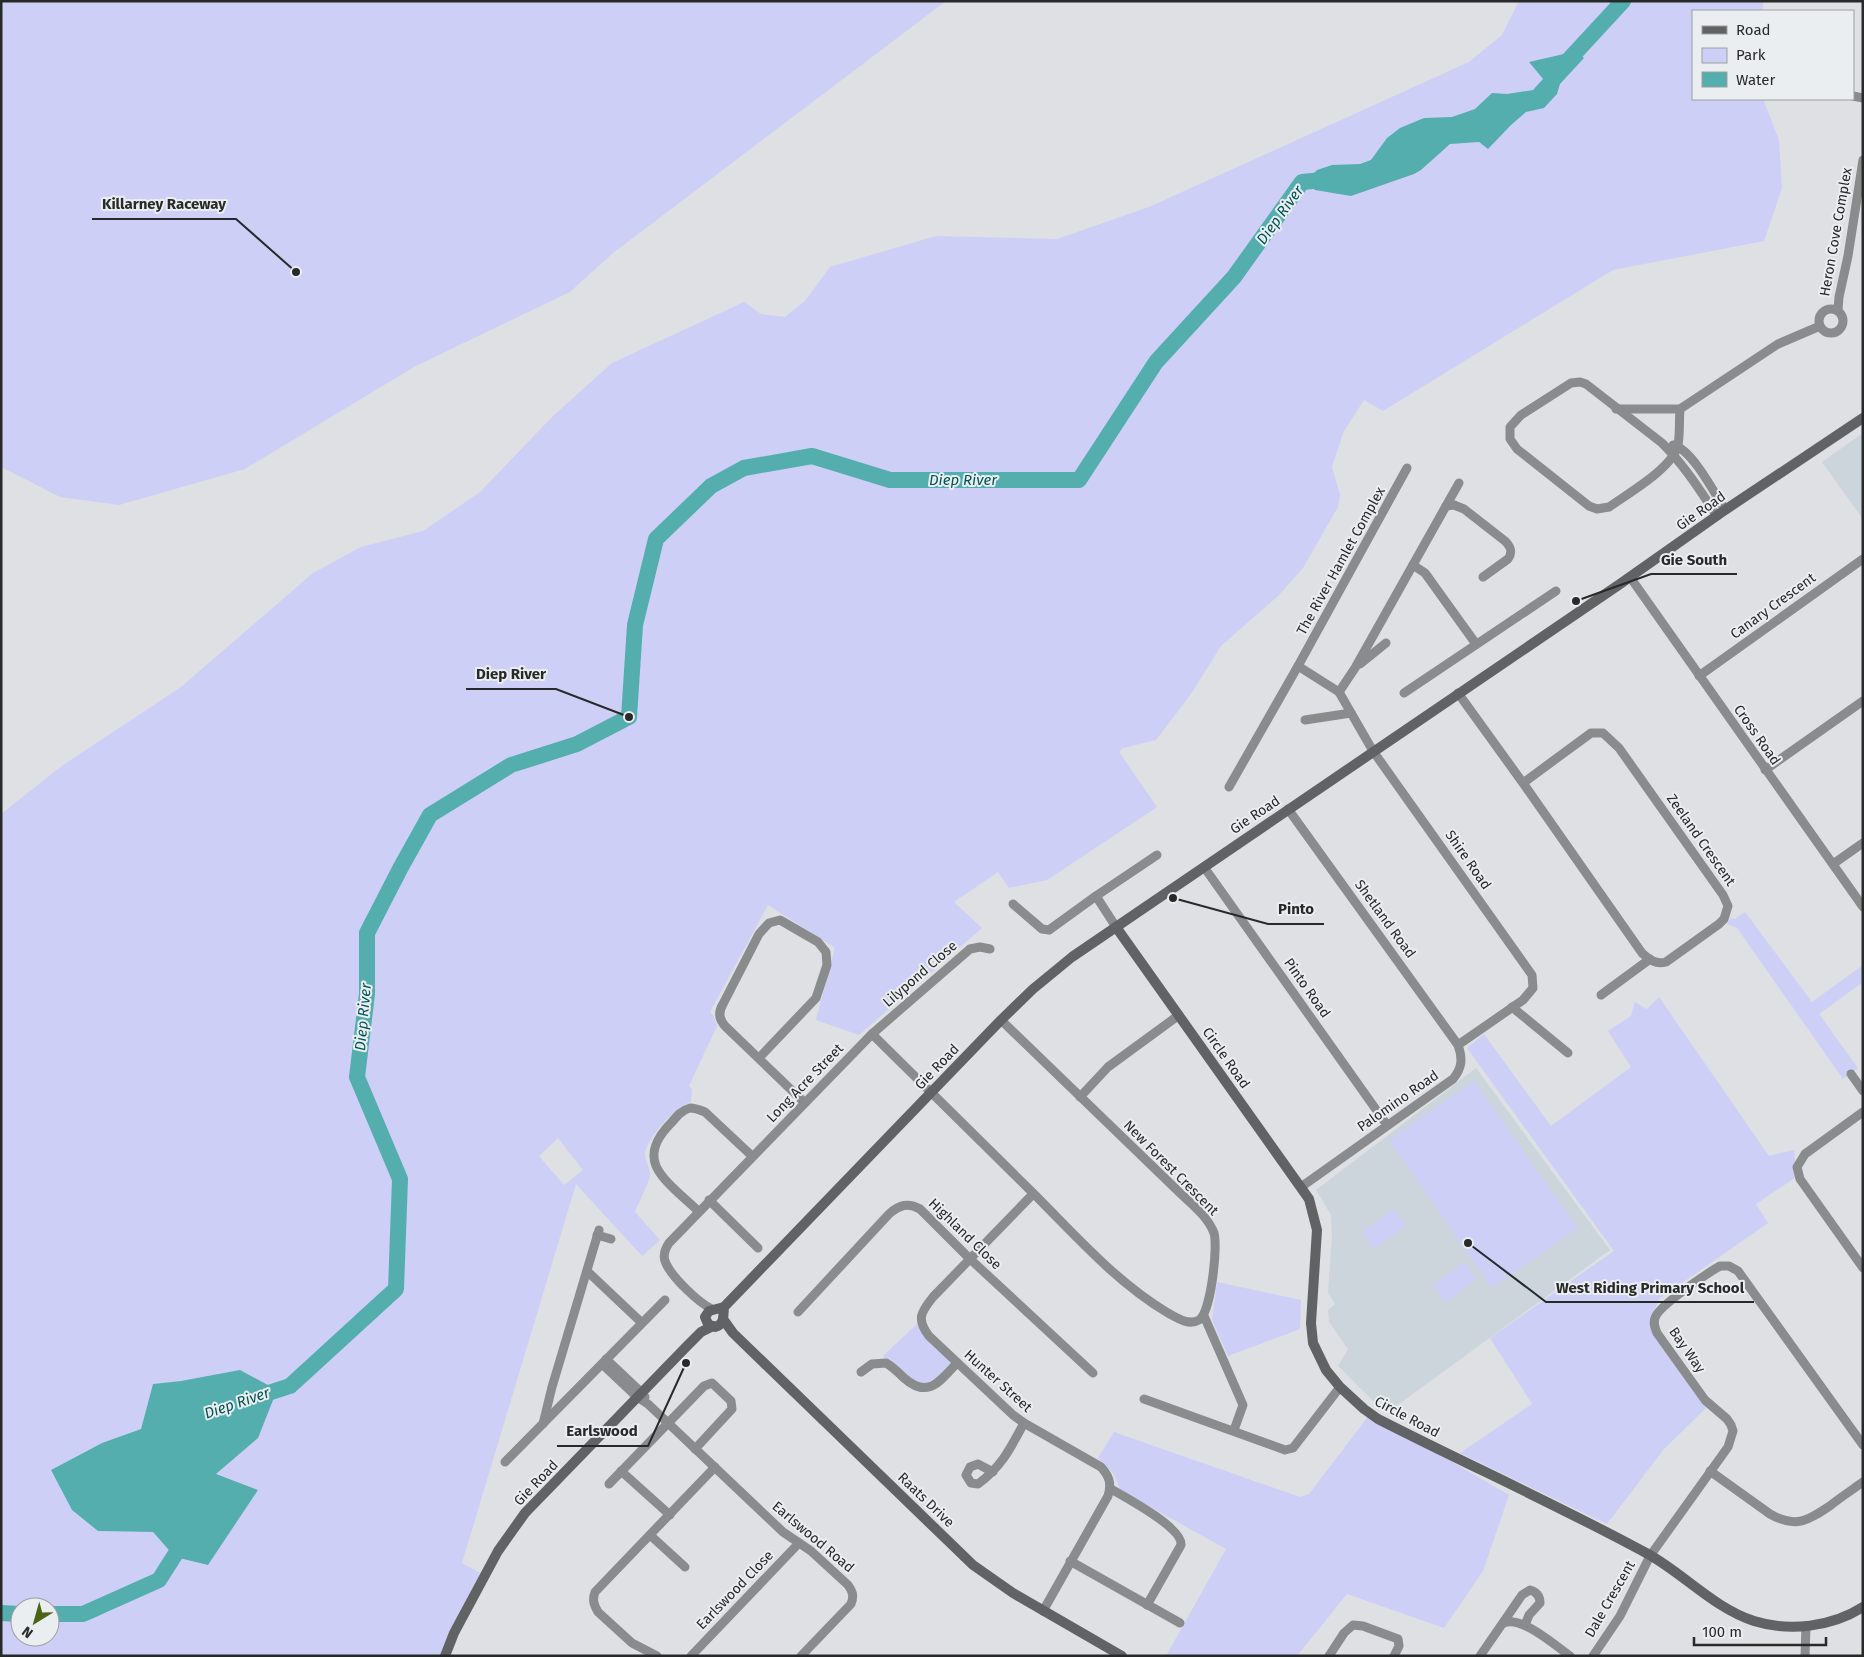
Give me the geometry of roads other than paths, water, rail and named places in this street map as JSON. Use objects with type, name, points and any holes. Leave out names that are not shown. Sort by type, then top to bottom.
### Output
[{"type":"street","name":"Heron Cove Complex","points":[[1838,310],[1838,297],[1848,256],[1863,160]]},
{"type":"street","points":[[1829,308],[1838,310],[1843,316],[1843,325],[1834,333],[1826,332],[1820,326],[1819,317],[1821,313],[1829,308]]},
{"type":"street","points":[[1616,409],[1680,410],[1778,344],[1820,326]]},
{"type":"street","points":[[1680,410],[1678,446],[1673,455],[1654,476],[1609,507],[1597,509],[1588,506],[1517,450],[1510,439],[1510,427],[1521,414],[1571,383],[1580,382],[1586,384],[1662,443],[1673,455],[1686,469],[1721,513]]},
{"type":"street","name":"Gie Road","points":[[445,1656],[454,1633],[506,1537],[525,1513],[701,1332],[714,1315],[1001,1020],[1049,975],[1072,957],[1288,809],[1863,418]]},
{"type":"street","points":[[1662,443],[1678,446],[1685,451],[1697,466],[1721,513]]},
{"type":"street","name":"The River Hamlet Complex","points":[[1229,787],[1407,468]]},
{"type":"street","points":[[1339,692],[1356,668],[1459,483]]},
{"type":"street","points":[[1446,506],[1454,505],[1464,509],[1505,541],[1510,548],[1511,555],[1508,559],[1483,577]]},
{"type":"street","name":"Canary Crescent","points":[[1699,676],[1863,559]]},
{"type":"street","points":[[1413,566],[1425,573],[1476,644]]},
{"type":"street","name":"Cross Road","points":[[1630,577],[1863,907]]},
{"type":"street","points":[[1404,693],[1556,591]]},
{"type":"street","points":[[1356,668],[1386,643]]},
{"type":"street","points":[[1298,666],[1339,692],[1373,751]]},
{"type":"street","points":[[1458,693],[1636,944],[1650,960],[1601,995]]},
{"type":"street","points":[[1765,770],[1863,701]]},
{"type":"street","points":[[1305,720],[1351,713]]},
{"type":"street","name":"Zeeland Crescent","points":[[1523,783],[1591,733],[1603,733],[1619,748],[1728,906],[1727,914],[1722,922],[1680,953],[1662,963],[1650,960]]},
{"type":"street","name":"Shire Road","points":[[1373,751],[1532,975],[1533,988],[1523,1000],[1512,1007]]},
{"type":"street","name":"Shetland Road","points":[[1288,809],[1458,1045]]},
{"type":"street","points":[[1833,864],[1863,843]]},
{"type":"street","points":[[1013,904],[1042,929],[1049,930],[1157,855]]},
{"type":"street","name":"Pinto Road","points":[[1204,867],[1387,1125]]},
{"type":"street","points":[[1096,896],[1116,927]]},
{"type":"street","points":[[759,1058],[816,998],[827,965],[826,952],[818,942],[780,920],[769,923],[759,934],[720,1011],[720,1018],[723,1024],[804,1103]]},
{"type":"street","name":"Circle Road","points":[[1116,927],[1301,1187],[1312,1206],[1318,1230],[1312,1300],[1311,1328],[1313,1343],[1326,1370],[1340,1387],[1364,1409],[1378,1419],[1590,1523],[1650,1556],[1739,1615],[1766,1624],[1806,1626],[1832,1622],[1863,1607]]},
{"type":"street","name":"Lilypond Close","points":[[872,1034],[970,949],[990,948]]},
{"type":"street","points":[[1458,1045],[1512,1007],[1568,1053]]},
{"type":"street","points":[[1080,1097],[1108,1068],[1179,1015]]},
{"type":"street","name":"New Forest Crescent","points":[[1001,1020],[1197,1210],[1211,1227],[1216,1246],[1204,1316]]},
{"type":"street","points":[[872,1034],[1089,1250],[1150,1301],[1186,1322],[1192,1323],[1204,1316],[1243,1405],[1234,1430]]},
{"type":"street","name":"Long Acre Street","points":[[714,1315],[668,1268],[664,1251],[698,1211],[872,1034]]},
{"type":"street","name":"Palomino Road","points":[[1301,1187],[1453,1079],[1462,1064],[1458,1045]]},
{"type":"street","points":[[1851,1074],[1863,1091]]},
{"type":"street","points":[[698,1211],[662,1175],[654,1158],[654,1150],[661,1134],[678,1115],[692,1108],[705,1112],[752,1156]]},
{"type":"street","points":[[1863,1112],[1805,1154],[1797,1167],[1800,1179],[1863,1268]]},
{"type":"street","name":"Hunter Street","points":[[1033,1194],[933,1296],[924,1308],[921,1318],[922,1325],[929,1336],[1024,1424],[1101,1467],[1108,1474],[1110,1488]]},
{"type":"street","points":[[709,1200],[758,1248]]},
{"type":"street","name":"Highland Close","points":[[798,1312],[889,1214],[900,1206],[913,1206],[920,1209],[969,1258],[1093,1373]]},
{"type":"street","points":[[543,1424],[552,1386],[598,1233],[611,1239]]},
{"type":"street","name":"Bay Way","points":[[1650,1556],[1728,1447],[1733,1431],[1727,1419],[1712,1407],[1694,1385],[1657,1333],[1654,1321],[1655,1315],[1663,1306],[1712,1271],[1725,1265],[1738,1271],[1745,1278],[1863,1445]]},
{"type":"street","points":[[587,1271],[642,1323]]},
{"type":"street","points":[[505,1462],[665,1300]]},
{"type":"street","name":"Raats Drive","points":[[714,1315],[973,1564],[999,1584],[1122,1656]]},
{"type":"street","name":"Earlswood Road","points":[[604,1362],[783,1532],[811,1550],[848,1585],[853,1598],[847,1609],[801,1656]]},
{"type":"street","points":[[861,1372],[872,1364],[886,1363],[915,1387],[927,1388],[941,1380],[957,1363]]},
{"type":"street","points":[[609,1484],[668,1423],[708,1384],[712,1383],[733,1405],[729,1414],[695,1449]]},
{"type":"street","points":[[552,1386],[554,1401],[556,1403],[563,1403]]},
{"type":"street","points":[[1144,1399],[1285,1450],[1293,1448],[1340,1387]]},
{"type":"street","points":[[993,1472],[1004,1458],[1024,1424]]},
{"type":"street","points":[[657,1656],[632,1643],[598,1612],[593,1602],[595,1592],[715,1467]]},
{"type":"street","points":[[622,1471],[670,1515]]},
{"type":"street","points":[[1710,1471],[1770,1514],[1779,1519],[1793,1522],[1802,1522],[1814,1517],[1863,1482]]},
{"type":"street","points":[[1043,1610],[1110,1488],[1148,1510],[1181,1539],[1181,1545],[1147,1605]]},
{"type":"street","points":[[650,1535],[685,1567]]},
{"type":"street","name":"Earlswood Close","points":[[691,1656],[799,1543]]},
{"type":"street","name":"Dale Crescent","points":[[1593,1656],[1620,1616],[1650,1556]]},
{"type":"street","points":[[1070,1561],[1180,1624]]},
{"type":"street","points":[[1480,1656],[1522,1595],[1530,1590],[1540,1597],[1540,1603],[1529,1615],[1525,1625]]},
{"type":"street","points":[[1504,1623],[1511,1621],[1525,1625],[1570,1656]]},
{"type":"street","points":[[1329,1656],[1344,1633],[1349,1628],[1357,1625],[1398,1639],[1399,1646],[1394,1656]]},
{"type":"street","points":[[1805,1656],[1806,1626]]},
{"type":"water","points":[[1577,51],[1584,58],[1560,84],[1557,94],[1544,108],[1526,112],[1488,149],[1479,142],[1450,144],[1414,174],[1351,196],[1315,190],[1310,185],[1302,182],[1317,170],[1332,165],[1360,164],[1371,160],[1387,138],[1400,128],[1424,118],[1452,117],[1475,109],[1492,93],[1507,94],[1533,90],[1543,79],[1529,62]]},
{"type":"water","points":[[240,1370],[277,1390],[258,1438],[216,1474],[258,1490],[208,1565],[175,1557],[153,1532],[98,1531],[72,1510],[51,1470],[102,1443],[141,1429],[153,1384]]},
{"type":"waterway","name":"Diep River","points":[[1563,66],[1623,1]]},
{"type":"waterway","name":"Diep River","points":[[256,1397],[290,1386],[396,1289],[400,1179],[357,1077],[367,994],[367,933],[430,815],[511,765],[577,744],[629,717],[635,625],[656,539],[711,486],[744,468],[812,456],[890,480],[1079,480],[1156,362],[1234,277],[1302,182],[1323,180]]},
{"type":"waterway","name":"Diep River","points":[[60,1614],[83,1614],[159,1580],[185,1539]]},
{"type":"waterway","name":"Diep River","points":[[1,1613],[10,1613]]},
{"type":"place","name":"Killarney Raceway","points":[[296,272]]},
{"type":"place","name":"Gie South","points":[[1576,601]]},
{"type":"place","name":"Diep River","points":[[629,717]]},
{"type":"place","name":"Pinto","points":[[1173,898]]},
{"type":"place","name":"West Riding Primary School","points":[[1468,1243]]},
{"type":"place","name":"Earlswood","points":[[686,1363]]}]
